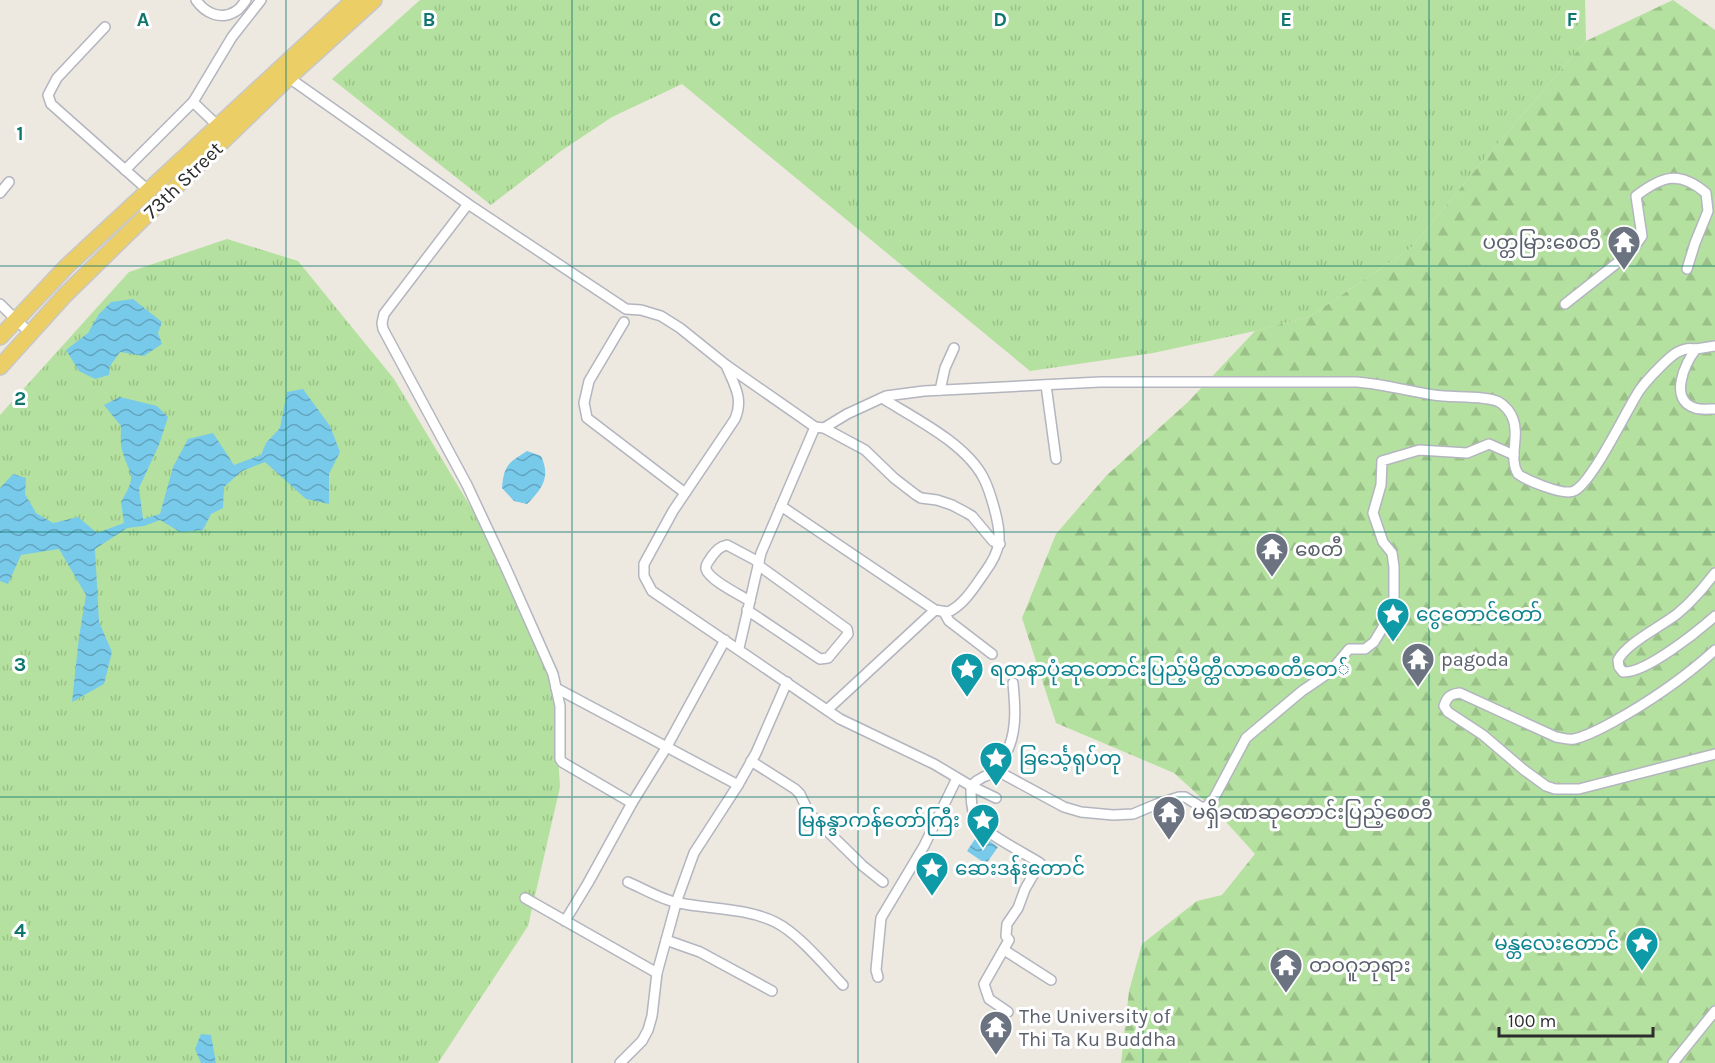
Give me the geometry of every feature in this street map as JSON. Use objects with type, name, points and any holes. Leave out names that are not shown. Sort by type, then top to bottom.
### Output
[{"type":"main road","name":"73th Street","points":[[0,337],[75,258],[218,126],[374,0]]},
{"type":"main road","name":"73th Street","points":[[0,367],[65,295],[284,73],[345,2]]},
{"type":"street","points":[[196,0],[210,13],[224,17],[237,11],[246,0]]},
{"type":"street","points":[[125,170],[193,102],[232,37],[261,0]]},
{"type":"street","points":[[105,27],[57,78],[48,95],[51,104],[149,191]]},
{"type":"street","points":[[284,73],[468,204],[626,309],[661,316],[680,328],[726,365],[819,428],[865,450],[916,495],[952,505],[967,513],[993,541],[1000,544]]},
{"type":"street","points":[[193,102],[218,126]]},
{"type":"street","points":[[1565,304],[1631,252],[1642,236],[1636,196],[1651,185],[1668,178],[1678,178],[1695,184],[1706,193],[1708,211],[1687,269]]},
{"type":"street","points":[[0,194],[9,182]]},
{"type":"street","points":[[468,204],[384,314],[383,329],[466,485],[548,662],[560,706],[560,759],[632,803]]},
{"type":"street","points":[[0,304],[32,334]]},
{"type":"street","points":[[624,322],[589,381],[584,403],[587,418],[685,493]]},
{"type":"street","points":[[738,648],[761,553],[819,428],[882,398],[940,390],[1100,382],[1335,381],[1378,383],[1434,395],[1485,398],[1501,404],[1514,420],[1516,430],[1514,465],[1520,476],[1559,491],[1572,492],[1582,485],[1646,382],[1665,361],[1684,348],[1715,346]]},
{"type":"street","points":[[940,390],[945,368],[954,348]]},
{"type":"street","points":[[1696,349],[1682,374],[1682,397],[1695,408],[1715,409]]},
{"type":"street","points":[[726,365],[738,392],[740,408],[651,549],[644,564],[644,576],[652,591],[840,719],[892,742],[996,798]]},
{"type":"street","points":[[1046,385],[1056,459]]},
{"type":"street","points":[[827,710],[939,611],[951,611],[965,599],[993,561],[1000,544],[999,528],[990,490],[978,469],[951,443],[882,398]]},
{"type":"street","points":[[1008,1012],[988,999],[984,984],[1009,940],[1006,936],[1007,924],[1021,903],[1025,889],[1040,862],[977,823],[971,786],[976,781],[995,773],[1003,774],[1064,807],[1081,812],[1113,815],[1133,814],[1179,797],[1185,797],[1201,807],[1206,807],[1213,800],[1246,738],[1302,691],[1330,672],[1349,649],[1365,649],[1374,642],[1394,609],[1392,553],[1383,542],[1373,513],[1381,484],[1382,461],[1419,450],[1467,453],[1489,444],[1514,455]]},
{"type":"street","points":[[781,506],[939,611],[992,654]]},
{"type":"street","points":[[727,545],[759,563],[847,629],[848,634],[828,658],[820,659],[748,606],[706,570],[706,565],[718,548],[727,545]]},
{"type":"street","points":[[1715,573],[1701,591],[1678,613],[1625,651],[1618,660],[1619,667],[1623,672],[1643,667],[1679,645],[1715,616]]},
{"type":"street","points":[[565,921],[666,748],[725,640]]},
{"type":"street","points":[[1715,650],[1668,688],[1630,713],[1595,732],[1575,739],[1556,737],[1460,693],[1452,694],[1446,699],[1444,706],[1448,712],[1483,735],[1524,770],[1546,786],[1555,789],[1578,789],[1715,754]]},
{"type":"street","points":[[620,1063],[642,1041],[648,1030],[657,973],[676,903],[694,853],[738,785],[787,682]]},
{"type":"street","points":[[995,773],[1010,746],[1015,709],[1013,683]]},
{"type":"street","points":[[556,688],[738,785]]},
{"type":"street","points":[[751,761],[795,789],[800,794],[808,813],[883,882]]},
{"type":"street","points":[[878,977],[876,970],[881,918],[924,846],[957,778]]},
{"type":"street","points":[[628,882],[676,903],[729,910],[775,922],[800,941],[843,985]]},
{"type":"street","points":[[525,898],[657,973]]},
{"type":"street","points":[[666,940],[700,952],[772,991]]},
{"type":"street","points":[[1004,950],[1051,980]]},
{"type":"street","points":[[1673,1063],[1715,1011]]},
{"type":"green space","points":[[420,0],[1585,0],[1586,41],[1411,248],[1309,317],[1153,353],[1030,371],[682,84],[612,117],[561,151],[491,205],[332,79]]},
{"type":"green space","points":[[1673,0],[1715,30],[1715,1063],[1121,1063],[1129,991],[1142,944],[1197,901],[1222,895],[1255,854],[1218,813],[1174,773],[1056,723],[1022,618],[1056,534],[1107,475],[1188,402],[1255,331],[1309,317],[1411,248],[1586,41]]},
{"type":"green space","points":[[227,239],[298,261],[394,379],[482,526],[553,675],[560,787],[528,926],[438,1063],[0,1063],[0,415],[129,272]]},
{"type":"water","points":[[133,299],[162,322],[158,333],[162,344],[144,356],[120,352],[110,366],[109,375],[95,379],[79,371],[66,350],[88,333],[99,314],[111,302]]},
{"type":"water","points":[[303,389],[330,426],[340,452],[329,474],[329,504],[306,499],[265,462],[242,471],[224,487],[223,508],[211,514],[203,530],[180,532],[160,520],[144,526],[127,528],[95,549],[99,622],[112,652],[104,684],[72,702],[86,595],[59,549],[21,555],[8,584],[0,581],[0,488],[13,474],[26,478],[25,494],[36,513],[53,523],[78,517],[97,533],[124,523],[121,502],[131,476],[121,447],[121,426],[104,405],[120,397],[157,406],[168,417],[159,445],[139,488],[143,519],[160,514],[173,467],[188,439],[213,433],[234,465],[261,455],[266,443],[280,428],[287,392]]},
{"type":"water","points":[[527,451],[541,456],[545,476],[541,488],[527,504],[514,501],[502,488],[508,465]]},
{"type":"water","name":"မြနန္ဒာကန်တော်ကြီး","points":[[979,833],[998,847],[986,864],[967,851]]},
{"type":"water","points":[[201,1034],[211,1035],[216,1063],[201,1063],[195,1049]]},
{"type":"place","name":"ပတ္တမြားစေတီ","points":[[1624,271]]},
{"type":"place","name":"စေတီ","points":[[1272,578]]},
{"type":"place","name":"ငွေတောင်တော်","points":[[1393,643]]},
{"type":"place","name":"pagoda","points":[[1418,688]]},
{"type":"place","name":"ရတနာပုံဆုတောင်းပြည့်မိတ္ထီလာစေတီတေ်","points":[[967,698]]},
{"type":"place","name":"ခြင်္သေ့ရုပ်တု","points":[[996,787]]},
{"type":"place","name":"မရှိခဏဆုတောင်းပြည့်စေတီ","points":[[1169,841]]},
{"type":"place","name":"မြနန္ဒာကန်တော်ကြီး","points":[[983,849]]},
{"type":"place","name":"ဆေးဒန်းတောင်","points":[[932,897]]},
{"type":"place","name":"မန္တလေးတောင်","points":[[1642,972]]},
{"type":"place","name":"တဝဂူဘုရား","points":[[1286,994]]},
{"type":"place","name":"The University of Thi Ta Ku Buddha","points":[[996,1056]]}]
